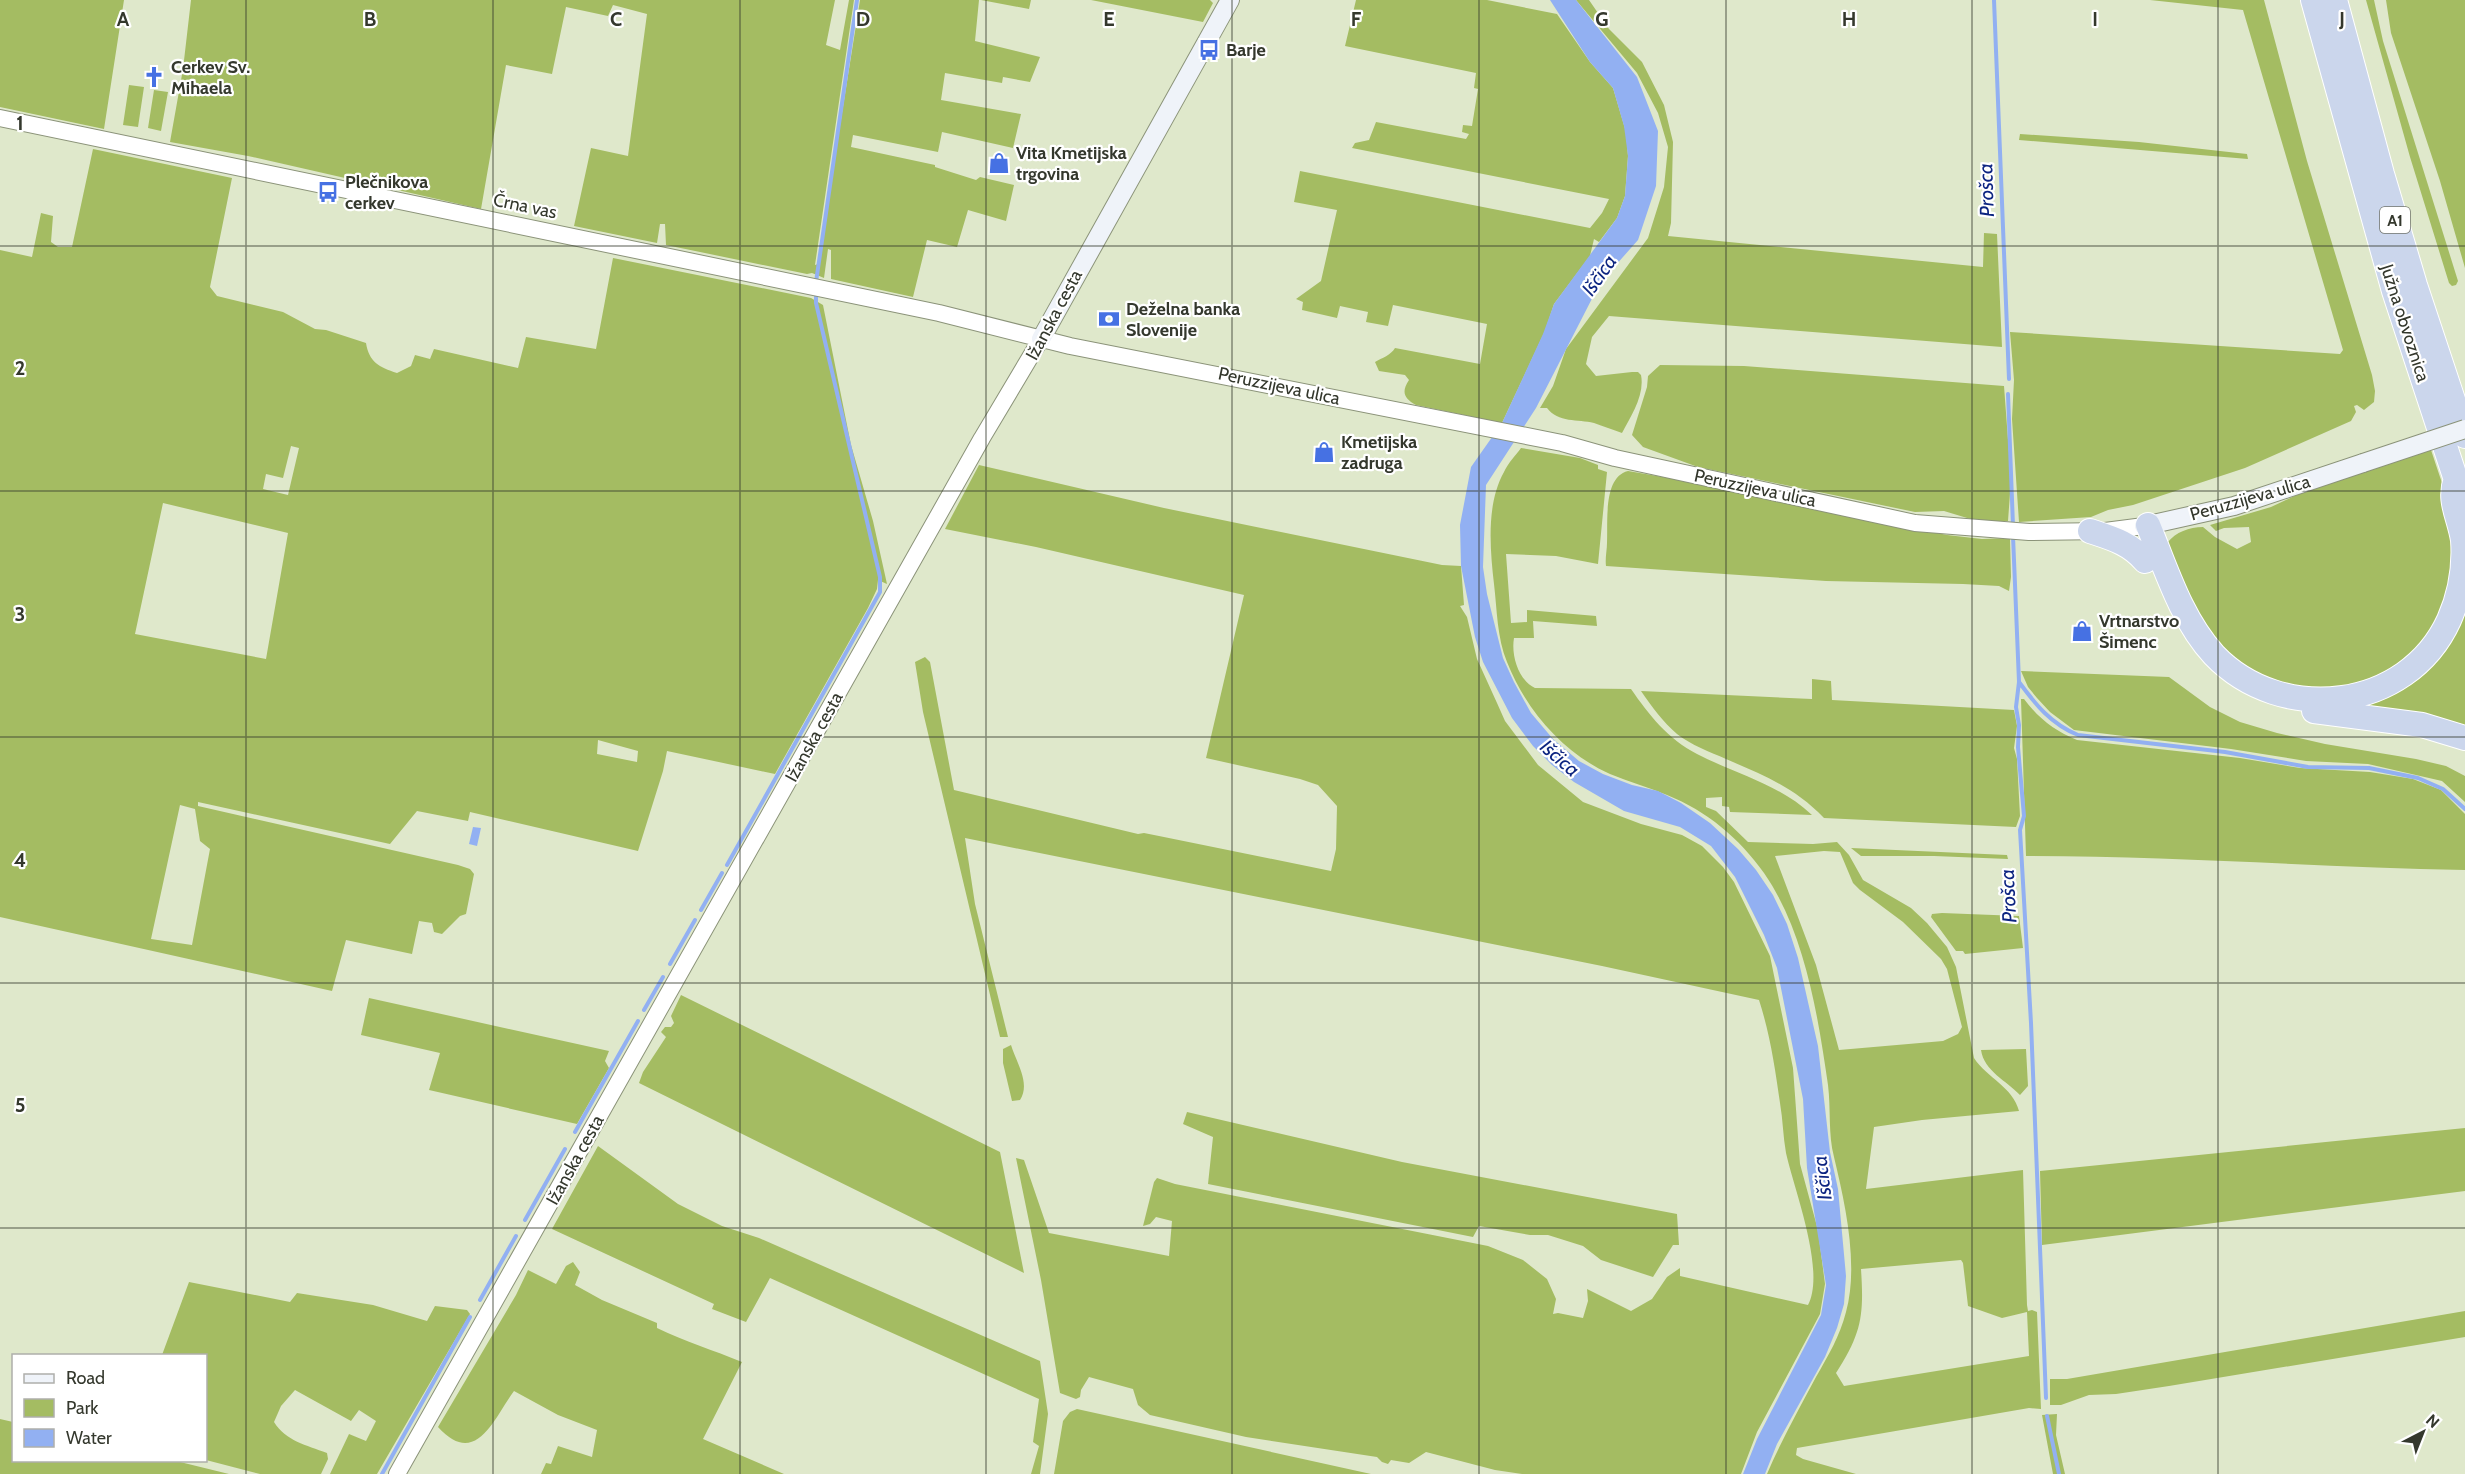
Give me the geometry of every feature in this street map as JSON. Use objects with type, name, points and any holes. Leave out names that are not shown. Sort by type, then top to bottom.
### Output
[{"type":"highway","name":"Južna obvoznica","points":[[2313,0],[2394,291],[2465,505]]},
{"type":"highway","name":"Južna obvoznica","points":[[2335,0],[2415,285],[2465,436]]},
{"type":"highway","points":[[2146,525],[2187,616],[2203,641],[2224,664],[2255,685],[2284,696],[2304,700],[2343,698],[2379,687],[2411,668],[2434,643],[2447,623],[2459,589],[2464,563],[2463,539],[2451,493],[2456,478]]},
{"type":"highway","points":[[2145,561],[2139,540],[2146,525]]},
{"type":"highway","points":[[2090,531],[2133,548],[2145,561],[2193,644],[2217,671],[2242,689],[2286,706],[2422,725],[2465,738]]},
{"type":"main road","name":"Ižanska cesta","points":[[1041,339],[1058,304],[1230,0]]},
{"type":"main road","name":"Peruzzijeva ulica","points":[[2146,525],[2234,506],[2465,429]]},
{"type":"street","name":"Črna vas","points":[[0,118],[816,287],[984,323],[1041,339]]},
{"type":"street","name":"Peruzzijeva ulica","points":[[1041,339],[1562,443],[1615,458],[1915,523],[2028,532],[2090,531],[2146,525]]},
{"type":"street","name":"Ižanska cesta","points":[[397,1474],[976,448],[1041,339]]},
{"type":"green space","points":[[0,0],[124,0],[104,129],[0,107]]},
{"type":"green space","points":[[191,0],[835,0],[826,45],[840,50],[849,0],[854,0],[815,265],[818,264],[860,0],[979,0],[975,41],[1040,57],[1030,82],[1003,77],[1002,83],[945,73],[941,100],[1021,114],[1013,148],[942,132],[938,152],[853,135],[851,147],[935,165],[935,167],[976,180],[980,177],[1014,185],[1006,221],[968,210],[957,247],[927,240],[913,297],[831,279],[831,250],[828,249],[824,278],[812,273],[807,274],[666,245],[665,224],[660,224],[657,243],[574,226],[591,148],[628,156],[647,14],[613,5],[608,16],[566,7],[552,74],[506,65],[481,209],[248,156],[170,142],[183,69]]},
{"type":"green space","points":[[981,0],[1031,0],[1029,9]]},
{"type":"green space","points":[[1091,0],[1210,0],[1213,3],[1203,22]]},
{"type":"green space","points":[[1356,0],[1487,0],[1557,14],[1590,62],[1613,88],[1626,132],[1628,156],[1625,196],[1617,218],[1599,242],[1594,239],[1590,256],[1554,304],[1545,331],[1502,423],[1416,405],[1405,394],[1409,380],[1405,375],[1379,371],[1375,362],[1395,348],[1480,364],[1487,324],[1393,305],[1388,326],[1366,322],[1368,312],[1340,306],[1337,318],[1302,310],[1303,302],[1296,299],[1321,281],[1337,210],[1294,202],[1300,171],[1590,228],[1602,213],[1609,199],[1352,148],[1355,143],[1369,140],[1376,122],[1466,139],[1469,134],[1462,132],[1463,125],[1472,126],[1478,89],[1474,88],[1476,73],[1345,46]]},
{"type":"green space","points":[[1576,0],[1589,0],[1609,29],[1642,62],[1664,105],[1673,142],[1671,223],[1668,236],[1983,267],[1984,233],[1997,234],[2002,347],[1609,316],[1592,337],[1586,364],[1596,376],[1632,372],[1638,372],[1641,375],[1639,398],[1622,433],[1594,423],[1562,418],[1547,408],[1540,408],[1553,386],[1566,349],[1648,238],[1664,187],[1668,147],[1658,113],[1637,73]]},
{"type":"green space","points":[[2150,0],[2264,0],[2307,161],[2372,375],[2375,391],[2374,402],[2364,410],[2357,405],[2354,406],[2356,412],[2351,421],[2245,468],[2091,517],[2019,522],[2012,419],[2014,380],[2010,332],[2340,354],[2343,350],[2243,10]]},
{"type":"green space","points":[[2366,0],[2374,0],[2383,41],[2458,281],[2456,285],[2452,286],[2449,283],[2410,157]]},
{"type":"green space","points":[[2386,0],[2465,0],[2465,268],[2440,181],[2391,33]]},
{"type":"green space","points":[[129,85],[144,87],[138,127],[123,125]]},
{"type":"green space","points":[[154,90],[168,92],[161,131],[148,128]]},
{"type":"green space","points":[[2020,134],[2139,142],[2247,154],[2248,159],[2019,140]]},
{"type":"green space","points":[[93,149],[232,178],[210,287],[217,296],[283,312],[315,329],[326,330],[366,343],[376,363],[397,373],[411,366],[415,355],[430,359],[434,349],[518,368],[526,337],[596,349],[613,258],[811,298],[823,305],[851,445],[873,521],[887,584],[878,580],[877,589],[868,608],[775,774],[667,751],[638,851],[470,812],[468,821],[417,811],[390,844],[198,802],[198,806],[458,865],[470,869],[474,874],[466,914],[460,916],[442,934],[434,932],[432,923],[419,921],[412,954],[346,940],[332,991],[0,917],[0,250],[32,257],[41,213],[53,216],[51,242],[58,247],[72,247]],"holes":[[[291,446],[299,448],[288,495],[263,489],[266,474],[283,478]],[[163,503],[288,533],[266,659],[135,634]],[[598,740],[638,751],[637,762],[597,754]],[[180,805],[195,809],[200,841],[210,849],[192,945],[151,939]]]},
{"type":"green space","points":[[1660,365],[1744,366],[2004,386],[2011,480],[2008,521],[1977,521],[1944,511],[1915,512],[1698,467],[1643,447],[1632,435],[1647,387],[1648,376]]},
{"type":"green space","points":[[1521,448],[1580,458],[1598,465],[1598,469],[1607,472],[1598,564],[1556,556],[1506,554],[1511,623],[1527,622],[1527,610],[1596,616],[1597,626],[1533,621],[1534,638],[1514,638],[1515,659],[1524,679],[1535,688],[1631,689],[1660,726],[1687,748],[1786,795],[1812,815],[1730,812],[1729,807],[1722,806],[1722,797],[1706,798],[1706,807],[1716,811],[1748,842],[1813,844],[1837,842],[1849,855],[1863,880],[1911,908],[1947,947],[1956,967],[1974,1058],[2006,1089],[2019,1111],[1874,1127],[1866,1189],[2023,1170],[2027,1305],[2028,1311],[2037,1312],[2041,1409],[2029,1408],[1797,1448],[1796,1455],[1803,1459],[1856,1474],[1767,1474],[1790,1425],[1837,1338],[1850,1294],[1849,1234],[1832,1148],[1828,1085],[1808,975],[1790,921],[1778,896],[1764,873],[1733,837],[1696,809],[1593,765],[1562,742],[1524,697],[1507,662],[1499,633],[1491,556],[1494,498],[1508,465]],"holes":[[[1824,851],[1840,852],[1853,883],[1903,922],[1941,959],[1947,969],[1962,1027],[1958,1034],[1943,1041],[1839,1050],[1816,965],[1775,856]],[[1961,1260],[1968,1306],[2002,1318],[2027,1312],[2029,1356],[1844,1386],[1836,1373],[1851,1346],[1859,1323],[1862,1299],[1861,1269]]]},
{"type":"green space","points":[[2431,450],[2451,510],[2453,587],[2419,653],[2348,692],[2259,682],[2220,645],[2205,625],[2188,594],[2167,543],[2183,531],[2203,527],[2215,537],[2237,549],[2251,542],[2249,527],[2224,528],[2216,531],[2210,525],[2271,507],[2316,486]]},
{"type":"green space","points":[[979,465],[1164,508],[1442,565],[1461,566],[1464,605],[1460,606],[1467,617],[1477,659],[1505,721],[1538,765],[1583,802],[1641,824],[1682,835],[1702,846],[1723,867],[1734,882],[1770,956],[1793,1068],[1800,1164],[1818,1230],[1825,1284],[1820,1314],[1757,1432],[1741,1474],[1522,1474],[1495,1470],[1426,1452],[1409,1463],[1391,1460],[1388,1464],[1377,1457],[1246,1437],[1150,1415],[1138,1405],[1133,1389],[1089,1377],[1081,1390],[1080,1397],[1076,1399],[1060,1393],[1041,1280],[1016,1158],[1024,1160],[1049,1233],[1169,1256],[1172,1221],[1156,1217],[1150,1224],[1143,1226],[1157,1178],[1175,1184],[1488,1246],[1523,1260],[1547,1279],[1556,1299],[1553,1314],[1583,1318],[1588,1301],[1587,1289],[1631,1311],[1652,1299],[1667,1277],[1680,1268],[1680,1276],[1808,1305],[1813,1290],[1813,1272],[1807,1230],[1786,1153],[1774,1064],[1759,1000],[1602,966],[965,838],[975,904],[1008,1037],[1000,1037],[923,712],[915,662],[925,657],[930,662],[954,790],[1138,834],[1144,833],[1331,871],[1336,849],[1337,806],[1318,785],[1206,758],[1244,595],[1036,547],[945,529]]},
{"type":"green space","points":[[1628,471],[1947,535],[1982,539],[2010,538],[2009,591],[1999,586],[1826,581],[1606,566],[1608,501],[1614,482]]},
{"type":"green space","points":[[2465,583],[2465,732],[2337,704],[2389,687]]},
{"type":"green space","points":[[2021,671],[2169,677],[2210,707],[2240,722],[2325,744],[2446,766],[2465,776],[2465,802],[2442,781],[2368,764],[2306,761],[2231,749],[2074,730],[2050,712],[2037,698],[2028,687]]},
{"type":"green space","points":[[1812,679],[1831,681],[1832,700],[2014,710],[2017,726],[2014,748],[2017,759],[2020,816],[2016,827],[1824,818],[1802,798],[1778,783],[1682,738],[1662,719],[1641,691],[1812,699]]},
{"type":"green space","points":[[2021,699],[2024,699],[2048,724],[2077,740],[2240,758],[2300,768],[2370,772],[2413,779],[2441,790],[2465,814],[2465,870],[2026,856]]},
{"type":"green space","points":[[1851,848],[2007,855],[2008,859],[1861,856]]},
{"type":"green space","points":[[1932,914],[2019,916],[2023,948],[1965,954],[1963,951],[1956,951],[1931,917]]},
{"type":"green space","points":[[681,995],[1000,1152],[1024,1273],[639,1083],[643,1072],[666,1037],[661,1032],[665,1027],[671,1027],[674,1023],[671,1016]]},
{"type":"green space","points":[[369,998],[609,1051],[605,1061],[609,1068],[577,1124],[429,1090],[440,1053],[361,1035]]},
{"type":"green space","points":[[1011,1045],[1022,1072],[1024,1087],[1020,1100],[1012,1101],[1003,1063],[1003,1049]]},
{"type":"green space","points":[[2026,1049],[2028,1086],[2020,1095],[1991,1070],[1981,1050]]},
{"type":"green space","points":[[1187,1112],[1402,1162],[1677,1214],[1679,1245],[1673,1245],[1653,1277],[1601,1260],[1583,1246],[1548,1235],[1530,1235],[1479,1226],[1473,1237],[1208,1184],[1213,1137],[1183,1124]]},
{"type":"green space","points":[[2465,1128],[2465,1191],[2042,1245],[2040,1171]]},
{"type":"green space","points":[[598,1146],[678,1204],[722,1226],[759,1238],[1040,1361],[1048,1414],[1040,1474],[1031,1474],[1039,1446],[1033,1442],[1039,1399],[770,1278],[746,1322],[712,1309],[714,1304],[552,1229]]},
{"type":"green space","points":[[573,1262],[580,1272],[575,1285],[602,1300],[657,1323],[657,1328],[742,1362],[703,1439],[784,1474],[541,1474],[546,1463],[551,1464],[558,1446],[592,1457],[597,1430],[558,1415],[514,1391],[483,1435],[473,1441],[463,1443],[451,1439],[438,1427],[516,1295],[528,1270],[556,1284],[566,1266]]},
{"type":"green space","points":[[189,1282],[290,1302],[297,1293],[373,1305],[427,1321],[435,1306],[467,1310],[470,1314],[377,1474],[330,1474],[349,1434],[366,1441],[376,1421],[359,1410],[351,1421],[295,1390],[281,1406],[274,1422],[284,1434],[304,1445],[327,1453],[328,1459],[321,1474],[260,1474],[207,1460],[207,1354],[162,1354]]},
{"type":"green space","points":[[2465,1311],[2465,1337],[2169,1386],[2116,1394],[2089,1395],[2061,1405],[2050,1405],[2050,1379],[2067,1379]]},
{"type":"green space","points":[[1077,1409],[1371,1474],[1054,1474],[1063,1421],[1070,1412]]},
{"type":"green space","points":[[2057,1414],[2056,1435],[2065,1474],[2053,1474],[2042,1415]]},
{"type":"green space","points":[[0,1419],[12,1422],[12,1462],[180,1462],[229,1474],[0,1474]]},
{"type":"water","name":"Iščica","points":[[1550,0],[1576,0],[1637,77],[1658,131],[1656,186],[1638,240],[1600,283],[1536,408],[1486,485],[1483,567],[1487,594],[1503,658],[1531,713],[1553,739],[1579,761],[1603,774],[1632,785],[1658,791],[1681,803],[1710,823],[1738,849],[1773,895],[1787,924],[1798,958],[1818,1046],[1830,1152],[1838,1189],[1846,1276],[1844,1304],[1837,1328],[1825,1357],[1777,1444],[1765,1474],[1743,1474],[1757,1439],[1821,1315],[1826,1285],[1807,1168],[1803,1099],[1777,968],[1764,935],[1735,877],[1711,846],[1680,827],[1624,811],[1574,782],[1533,746],[1512,718],[1483,662],[1475,637],[1461,566],[1460,525],[1471,467],[1502,423],[1543,334],[1554,304],[1617,218],[1625,196],[1628,156],[1624,126],[1613,88],[1590,62]]},
{"type":"water","points":[[473,827],[481,828],[477,846],[469,844]]},
{"type":"waterway","points":[[816,282],[857,0]]},
{"type":"waterway","name":"Prošca","points":[[1994,0],[2009,379]]},
{"type":"waterway","points":[[727,865],[880,592],[880,577],[816,303],[816,292]]},
{"type":"waterway","name":"Prošca","points":[[2008,394],[2013,526]]},
{"type":"waterway","name":"Prošca","points":[[2013,536],[2019,682],[2016,707],[2024,816],[2020,830],[2031,1023],[2046,1398]]},
{"type":"waterway","points":[[2019,682],[2045,713],[2068,731],[2078,735],[2225,752],[2308,767],[2369,768],[2418,778],[2443,789],[2465,809]]},
{"type":"waterway","points":[[701,910],[722,873]]},
{"type":"waterway","points":[[670,964],[695,920]]},
{"type":"waterway","points":[[644,1010],[663,977]]},
{"type":"waterway","points":[[575,1132],[638,1021]]},
{"type":"waterway","points":[[525,1220],[565,1149]]},
{"type":"waterway","points":[[480,1300],[516,1236]]},
{"type":"waterway","points":[[382,1474],[470,1317]]},
{"type":"waterway","name":"Prošca","points":[[2047,1416],[2059,1474]]},
{"type":"place","name":"Barje","points":[[1209,50]]},
{"type":"place","name":"Cerkev Sv. Mihaela","points":[[154,77]]},
{"type":"place","name":"Vita Kmetijska trgovina","points":[[999,163]]},
{"type":"place","name":"Plečnikova cerkev","points":[[328,192]]},
{"type":"place","name":"Deželna banka Slovenije","points":[[1109,319]]},
{"type":"place","name":"Kmetijska zadruga","points":[[1324,452]]},
{"type":"place","name":"Vrtnarstvo Šimenc","points":[[2082,631]]}]
